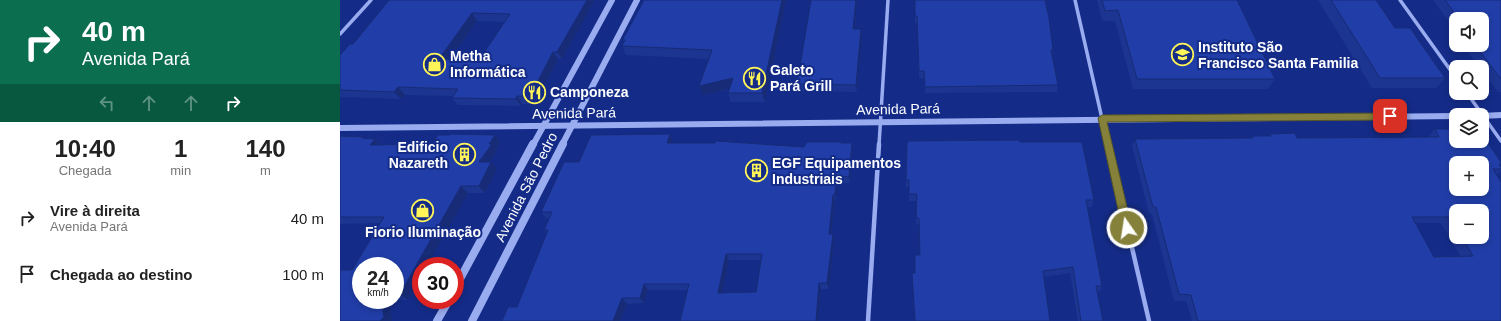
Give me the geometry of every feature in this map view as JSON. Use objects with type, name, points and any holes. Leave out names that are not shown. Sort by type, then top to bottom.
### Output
[{"type":"street","points":[[340,34],[371,0]]},
{"type":"street","name":"Avenida São Pedro","points":[[464,272],[612,0]]},
{"type":"street","name":"Avenida São Pedro","points":[[472,321],[637,0]]},
{"type":"street","points":[[868,321],[888,0]]},
{"type":"street","points":[[1075,0],[1149,321]]},
{"type":"street","points":[[1400,0],[1449,68]]},
{"type":"street","points":[[1489,116],[1501,115]]},
{"type":"street","name":"Avenida Pará","points":[[340,128],[1102,118],[1449,116]]},
{"type":"street","points":[[1489,124],[1501,141]]},
{"type":"street","points":[[437,321],[443,309]]},
{"type":"building","points":[[389,0],[587,0],[557,52],[553,52],[530,96],[517,96],[516,99],[452,98],[458,89],[398,87],[394,92],[340,90],[340,55],[350,44],[353,44]],"holes":[[[472,13],[510,14],[479,60],[439,59]]]},
{"type":"building","points":[[644,0],[782,0],[762,93],[728,93],[733,78],[699,86],[712,50],[622,46],[625,40],[623,39]]},
{"type":"building","points":[[811,0],[856,0],[853,29],[861,29],[856,85],[797,84]]},
{"type":"building","points":[[915,0],[1045,0],[1053,50],[1051,50],[1058,85],[925,87],[924,71],[919,71]]},
{"type":"building","name":"Instituto São Francisco Santa Familia","points":[[1102,0],[1237,0],[1275,79],[1137,79],[1118,10],[1105,11]]},
{"type":"building","points":[[1331,0],[1376,0],[1395,28],[1410,28],[1445,78],[1380,78]]},
{"type":"building","points":[[1445,0],[1501,0],[1501,79],[1489,63],[1489,60],[1486,60],[1480,52],[1489,52],[1489,12],[1454,12]]},
{"type":"building","points":[[1435,129],[1449,129],[1449,148],[1489,148],[1489,145],[1501,162],[1501,164],[1499,164],[1501,169],[1493,169],[1501,182],[1501,321],[1198,321],[1191,295],[1179,294],[1156,207],[1153,207],[1135,139],[1253,138],[1252,136],[1271,136],[1270,134],[1295,133],[1297,138],[1439,137]]},
{"type":"building","points":[[670,134],[667,143],[715,143],[716,141],[804,147],[807,142],[852,143],[849,177],[837,176],[835,194],[833,195],[829,234],[833,234],[827,283],[819,283],[816,321],[680,321],[689,284],[644,284],[640,298],[622,298],[613,321],[502,321],[508,307],[517,307],[548,230],[544,230],[552,212],[541,212],[564,162],[579,162],[591,135]],"holes":[[[726,254],[762,254],[756,292],[718,293]]]},
{"type":"building","points":[[438,135],[495,135],[489,144],[492,144],[479,162],[491,162],[479,186],[461,186],[421,257],[412,257],[412,273],[404,287],[404,257],[360,257],[384,217],[340,217],[340,136],[375,139],[370,145],[432,144]]},
{"type":"building","points":[[1019,140],[1020,142],[1082,142],[1094,200],[1086,200],[1102,286],[1096,286],[1103,321],[1081,321],[1073,267],[1043,271],[1050,321],[915,321],[912,273],[915,273],[915,255],[920,255],[919,218],[916,218],[917,194],[909,194],[909,180],[906,180],[907,142]]},
{"type":"building","points":[[340,270],[352,270],[352,309],[383,309],[384,317],[380,321],[340,321]]},
{"type":"place","name":"Instituto São Francisco Santa Familia","points":[[1183,55]]},
{"type":"place","name":"Metha Informática","points":[[435,64]]},
{"type":"place","name":"Galeto Pará Grill","points":[[754,78]]},
{"type":"place","name":"Camponeza","points":[[534,92]]},
{"type":"place","name":"Edificio Nazareth","points":[[464,155]]},
{"type":"place","name":"EGF Equipamentos Industriais","points":[[756,171]]},
{"type":"place","name":"Fiorio Iluminação","points":[[423,210]]},
{"type":"route","points":[[1127,228],[1102,118],[1390,116]]}]
